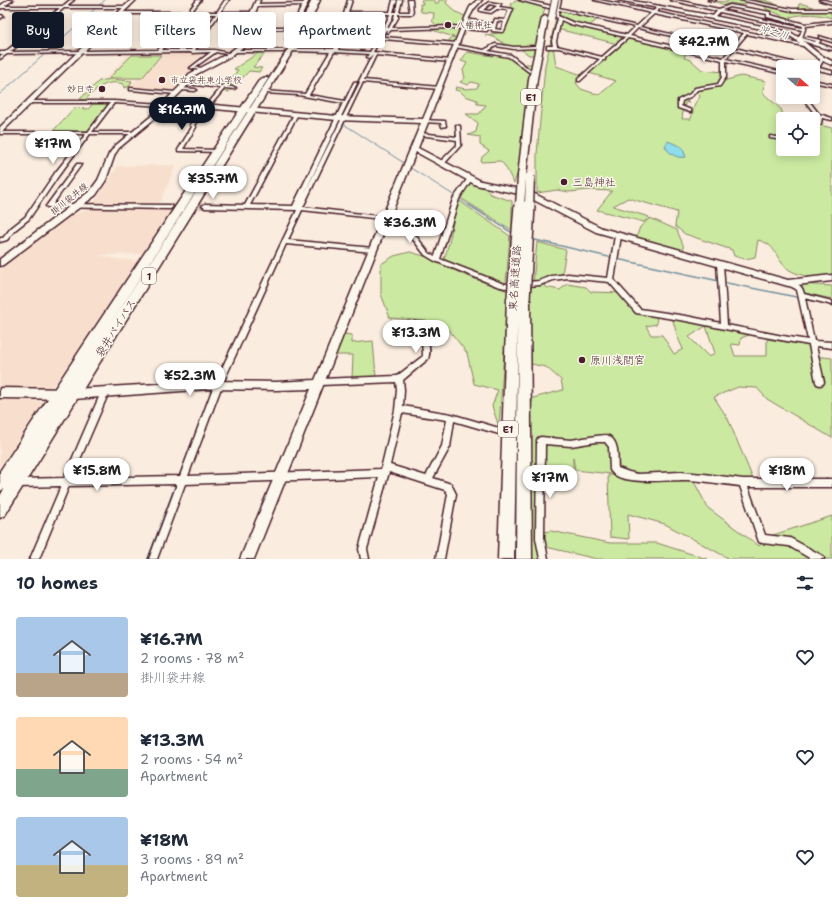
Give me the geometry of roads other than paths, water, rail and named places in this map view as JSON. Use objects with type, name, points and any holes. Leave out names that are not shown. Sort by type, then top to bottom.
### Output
[{"type":"highway","name":"袋井バイパス","points":[[308,12],[316,0]]},
{"type":"highway","name":"東名高速道路","points":[[506,559],[508,442],[519,299],[526,176],[551,0]]},
{"type":"highway","name":"東名高速道路","points":[[548,19],[556,0]]},
{"type":"highway","name":"袋井バイパス","points":[[304,12],[308,2]]},
{"type":"highway","name":"袋井バイパス","points":[[0,510],[74,394],[187,206],[286,48]]},
{"type":"highway","name":"袋井バイパス","points":[[0,484],[187,206],[218,151],[248,110],[264,92],[287,48]]},
{"type":"highway","name":"東名高速道路","points":[[519,299],[524,559]]},
{"type":"street","points":[[1,7],[11,0]]},
{"type":"street","points":[[0,58],[72,0]]},
{"type":"street","points":[[122,12],[134,0]]},
{"type":"street","points":[[190,12],[199,0]]},
{"type":"street","points":[[192,52],[227,0]]},
{"type":"street","points":[[287,5],[289,0]]},
{"type":"street","points":[[311,12],[316,0]]},
{"type":"street","points":[[346,12],[350,0]]},
{"type":"street","points":[[395,0],[395,13]]},
{"type":"street","points":[[385,36],[400,0]]},
{"type":"street","points":[[385,13],[412,13],[410,0]]},
{"type":"street","points":[[247,559],[424,121],[465,24],[476,9],[480,0]]},
{"type":"street","points":[[521,0],[780,60]]},
{"type":"street","points":[[560,0],[556,16],[573,23],[776,72]]},
{"type":"street","points":[[596,0],[803,44],[822,59],[832,63]]},
{"type":"street","points":[[620,0],[714,17],[782,32],[832,49]]},
{"type":"street","points":[[672,0],[804,27],[832,22]]},
{"type":"street","points":[[742,0],[790,9],[832,10]]},
{"type":"street","points":[[821,0],[832,3]]},
{"type":"street","points":[[252,12],[257,2],[287,5],[308,2]]},
{"type":"street","points":[[304,12],[308,2]]},
{"type":"street","points":[[476,9],[489,3],[500,6],[498,8]]},
{"type":"street","points":[[779,3],[781,6],[790,9]]},
{"type":"street","points":[[714,17],[720,10],[730,6],[769,13],[768,16],[791,18],[804,27]]},
{"type":"street","points":[[1,7],[127,7]]},
{"type":"street","points":[[579,80],[656,13],[660,7]]},
{"type":"street","points":[[476,9],[491,12],[498,8],[511,9],[502,31],[493,30],[496,20],[506,21]]},
{"type":"street","points":[[790,9],[791,18]]},
{"type":"street","points":[[210,14],[217,14]]},
{"type":"street","points":[[555,47],[554,41],[560,18]]},
{"type":"street","points":[[465,24],[486,30],[488,25]]},
{"type":"street","points":[[385,29],[465,24],[494,26]]},
{"type":"street","points":[[803,44],[800,37],[804,27]]},
{"type":"street","points":[[341,119],[346,102],[388,29]]},
{"type":"street","points":[[690,111],[679,107],[680,101],[696,89],[719,84],[724,77],[724,59],[746,33]]},
{"type":"street","points":[[815,42],[822,36],[832,41]]},
{"type":"street","points":[[385,38],[456,45],[510,56],[529,71]]},
{"type":"street","points":[[0,53],[233,52],[284,41]]},
{"type":"street","points":[[485,51],[495,45],[514,48],[535,47]]},
{"type":"street","points":[[548,47],[555,47],[604,59]]},
{"type":"street","points":[[0,132],[85,48]]},
{"type":"street","points":[[159,52],[162,48]]},
{"type":"street","points":[[233,52],[238,48]]},
{"type":"street","points":[[326,48],[374,54],[450,60]]},
{"type":"street","points":[[153,559],[180,480],[218,385],[285,242],[298,208],[341,119],[378,48]]},
{"type":"street","points":[[306,96],[335,50]]},
{"type":"street","points":[[201,70],[192,68],[215,51]]},
{"type":"street","name":"掛川袋井線","points":[[0,262],[93,193],[106,172],[112,154],[132,133],[151,118],[187,83],[191,76],[233,52]]},
{"type":"street","points":[[820,69],[832,72]]},
{"type":"street","points":[[218,151],[180,150],[194,127],[192,125],[231,79]]},
{"type":"street","points":[[361,81],[439,88]]},
{"type":"street","points":[[820,82],[832,85]]},
{"type":"street","points":[[187,83],[234,88]]},
{"type":"street","points":[[131,89],[178,91],[195,90]]},
{"type":"street","points":[[264,92],[346,102]]},
{"type":"street","points":[[29,102],[113,102],[207,106],[341,119],[443,122],[444,126]]},
{"type":"street","points":[[0,240],[5,240],[13,229],[27,218],[89,132],[113,102]]},
{"type":"street","points":[[247,207],[296,114]]},
{"type":"street","points":[[820,116],[832,119]]},
{"type":"street","points":[[442,162],[459,145],[458,126]]},
{"type":"street","points":[[0,132],[132,133]]},
{"type":"street","points":[[419,134],[459,139]]},
{"type":"street","points":[[772,137],[776,138]]},
{"type":"street","points":[[413,148],[442,162],[470,179],[486,186],[511,189],[526,193],[599,230],[796,286],[800,290],[810,344],[820,382]]},
{"type":"street","points":[[79,165],[49,206],[298,208],[400,220],[404,222],[423,250],[437,260],[505,286],[540,283],[552,278],[568,276],[612,280],[638,311],[676,317],[810,344],[832,345]]},
{"type":"street","points":[[437,260],[456,197],[470,179]]},
{"type":"street","points":[[130,206],[237,207]]},
{"type":"street","points":[[612,280],[618,236]]},
{"type":"street","points":[[285,242],[373,250]]},
{"type":"street","points":[[720,264],[724,327]]},
{"type":"street","points":[[788,283],[832,278]]},
{"type":"street","points":[[801,297],[832,303]]},
{"type":"street","points":[[0,393],[74,394],[218,385],[276,386],[399,379],[426,357],[427,344],[425,334],[416,324]]},
{"type":"street","points":[[365,559],[363,549],[399,409],[401,383],[399,379]]},
{"type":"street","points":[[34,559],[105,392]]},
{"type":"street","points":[[399,409],[450,417],[499,431]]},
{"type":"street","points":[[428,480],[446,447],[450,417]]},
{"type":"street","points":[[544,559],[540,538],[541,440],[571,444],[596,439],[607,440],[612,446],[614,470],[622,475],[643,477],[698,477],[743,483],[832,482]]},
{"type":"street","points":[[18,483],[281,477],[384,470],[428,480],[448,487],[452,494],[440,559]]},
{"type":"street","points":[[743,483],[762,539],[790,542],[820,559]]},
{"type":"water","points":[[668,141],[682,147],[686,157],[676,157],[671,154],[665,146]]},
{"type":"waterway","points":[[0,94],[105,0]]},
{"type":"waterway","points":[[395,14],[397,0]]},
{"type":"waterway","name":"沖之川","points":[[615,0],[666,9]]},
{"type":"waterway","points":[[374,52],[394,18]]},
{"type":"waterway","name":"沖之川","points":[[770,30],[800,40]]},
{"type":"waterway","points":[[356,84],[369,61]]},
{"type":"waterway","points":[[309,183],[340,120]]},
{"type":"waterway","points":[[342,123],[404,163]]},
{"type":"waterway","points":[[409,167],[455,196]]},
{"type":"waterway","points":[[458,198],[470,206]]},
{"type":"waterway","points":[[469,205],[514,234]]},
{"type":"waterway","points":[[226,359],[298,208]]},
{"type":"waterway","points":[[531,239],[613,258]]},
{"type":"waterway","points":[[617,259],[719,281]]},
{"type":"waterway","points":[[722,282],[801,298]]},
{"type":"waterway","points":[[804,299],[832,305]]},
{"type":"waterway","points":[[216,380],[227,358]]},
{"type":"waterway","points":[[179,477],[212,390]]},
{"type":"waterway","points":[[148,559],[177,482]]},
{"type":"tunnel","points":[[535,47],[548,47]]},
{"type":"tunnel","points":[[170,207],[205,206]]},
{"type":"tunnel","points":[[525,436],[541,440]]},
{"type":"place","name":"八幡神社","points":[[448,25]]},
{"type":"place","name":"市立袋井東小学校","points":[[162,80]]},
{"type":"place","name":"妙日寺","points":[[102,89]]},
{"type":"place","name":"三島神社","points":[[564,182]]},
{"type":"place","name":"原川浅間宮","points":[[582,360]]}]
